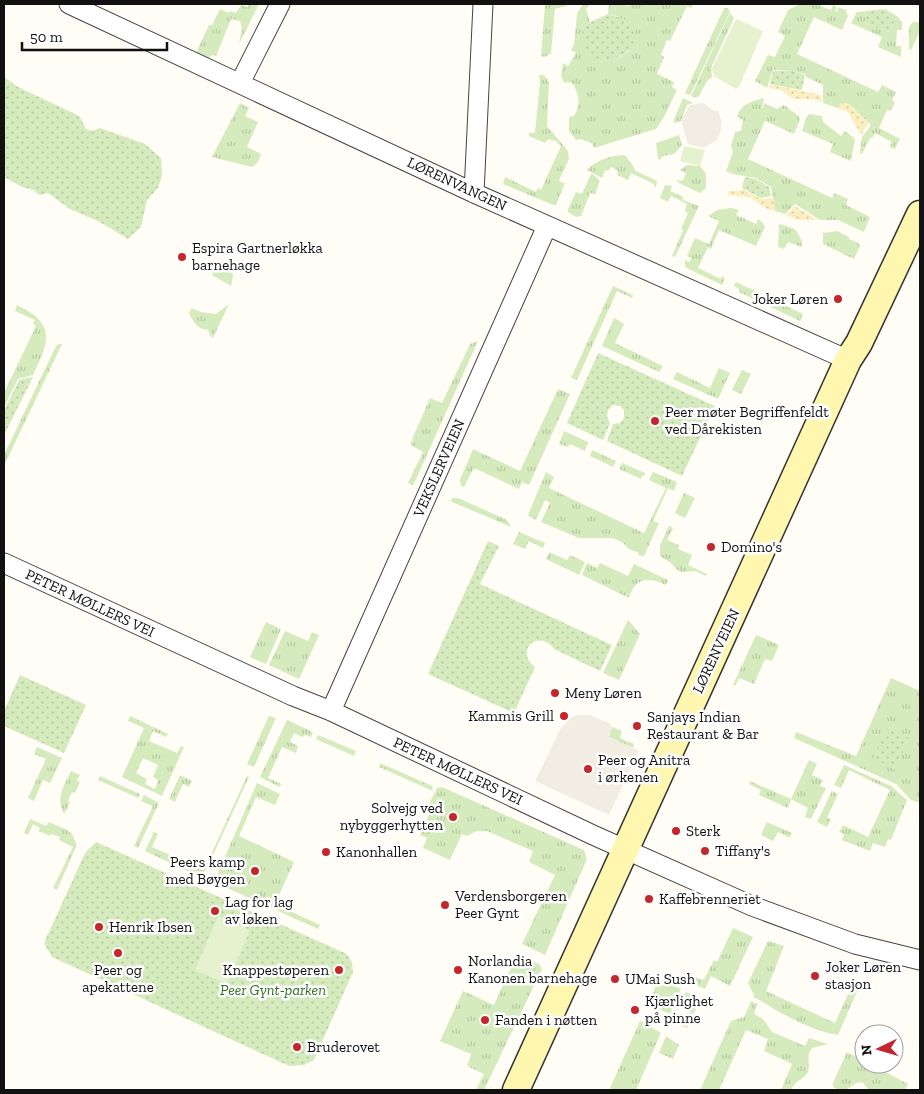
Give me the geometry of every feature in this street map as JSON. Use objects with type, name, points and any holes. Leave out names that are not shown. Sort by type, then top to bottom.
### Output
[{"type":"street","name":"LØRENVANGEN","points":[[69,4],[547,226],[854,352]]},
{"type":"street","points":[[240,83],[280,4]]},
{"type":"street","points":[[474,193],[483,4]]},
{"type":"street","name":"LØRENVEIEN","points":[[516,1090],[854,352],[920,214]]},
{"type":"street","name":"VEKSLERVEIEN","points":[[331,711],[547,226]]},
{"type":"street","name":"PETER MØLLERS VEI","points":[[4,563],[293,696],[331,711],[625,849],[752,906],[856,944],[920,960]]},
{"type":"green space","points":[[249,4],[259,4],[239,44],[242,28],[240,21],[231,19],[216,56],[212,55],[208,59],[196,53],[209,25],[212,25],[220,9],[229,13],[230,11],[236,13],[241,5],[247,7]]},
{"type":"green space","points":[[545,4],[568,4],[555,9],[551,53],[545,57],[541,56]]},
{"type":"green space","points":[[583,4],[590,4],[586,9],[590,22],[582,29],[589,57],[600,62],[620,57],[629,51],[617,16],[608,14],[609,4],[625,4],[626,6],[635,4],[693,4],[691,8],[687,6],[670,41],[667,40],[661,55],[664,57],[657,74],[674,82],[672,87],[677,90],[656,129],[594,148],[592,143],[580,139],[576,140],[569,131],[569,117],[574,116],[578,108],[578,99],[572,83],[564,83],[561,76],[563,63],[568,66],[576,53],[571,50],[574,44],[577,14]]},
{"type":"green space","points":[[800,4],[816,4],[831,10],[833,5],[836,6],[836,12],[838,7],[846,10],[848,16],[842,30],[814,17],[797,54],[878,92],[882,85],[896,92],[892,100],[895,102],[891,111],[887,110],[879,128],[900,139],[895,149],[890,147],[892,142],[875,133],[870,138],[862,154],[860,153],[862,137],[871,125],[850,105],[842,102],[838,108],[823,103],[823,85],[806,77],[805,74],[774,70],[774,66],[767,88],[755,81],[768,55],[775,57],[785,36],[778,32],[788,10]]},
{"type":"green space","points":[[724,8],[728,8],[730,12],[690,95],[685,93]]},
{"type":"green space","points":[[885,9],[897,16],[889,32],[865,23],[866,11]]},
{"type":"green space","points":[[866,11],[865,23],[889,32],[897,16],[902,22],[902,30],[897,30],[896,46],[901,46],[901,57],[878,47],[882,37],[851,23],[857,12]]},
{"type":"green space","points":[[730,13],[734,18],[711,68],[712,77],[707,81],[699,96],[695,98],[691,96]]},
{"type":"green space","points":[[608,14],[629,21],[636,28],[634,40],[629,50],[621,56],[595,62],[587,51],[582,29],[590,22]]},
{"type":"green space","points":[[736,19],[763,31],[739,87],[736,89],[714,76],[712,69]]},
{"type":"green space","points":[[913,22],[920,22],[920,31],[911,50],[909,49],[909,27]]},
{"type":"green space","points":[[773,71],[793,71],[805,75],[802,90],[770,84]]},
{"type":"green space","points":[[539,75],[544,75],[549,82],[547,126],[568,151],[569,159],[559,180],[565,183],[556,205],[503,184],[505,177],[536,192],[538,188],[541,190],[561,146],[556,141],[548,139],[545,143],[529,136],[529,133],[535,133]]},
{"type":"green space","points":[[4,77],[18,87],[80,117],[86,129],[93,131],[100,128],[145,144],[161,158],[162,176],[158,188],[147,200],[141,227],[128,239],[100,222],[70,209],[48,193],[39,195],[34,190],[22,187],[4,177]]},
{"type":"green space","points":[[683,98],[693,103],[687,105],[681,121],[674,123],[674,119]]},
{"type":"green space","points":[[764,98],[762,108],[764,103],[777,109],[784,105],[800,117],[799,122],[794,134],[765,121],[748,159],[832,198],[835,193],[848,199],[846,205],[870,217],[864,232],[838,220],[820,220],[795,204],[785,214],[775,211],[771,187],[756,178],[726,171],[733,152],[731,146],[735,132],[741,131],[743,120],[737,117],[741,109],[747,104]]},
{"type":"green space","points":[[240,103],[249,108],[245,116],[258,122],[247,147],[261,154],[258,162],[252,167],[212,157]]},
{"type":"green space","points":[[809,114],[822,116],[823,122],[841,136],[845,131],[855,139],[851,161],[830,152],[833,144],[802,131]]},
{"type":"green space","points":[[679,135],[682,145],[674,154],[662,156],[660,160],[658,159],[656,143]]},
{"type":"green space","points":[[684,146],[705,150],[700,166],[680,161]]},
{"type":"green space","points":[[626,156],[636,171],[657,181],[656,187],[654,184],[631,173],[628,180],[617,175],[618,171],[611,167],[608,171],[605,170],[602,178],[587,170],[604,159]]},
{"type":"green space","points":[[687,165],[700,166],[706,174],[706,188],[700,193],[679,183],[676,179],[683,180],[686,173],[680,170]]},
{"type":"green space","points":[[591,174],[600,181],[595,194],[590,193],[581,216],[576,217],[568,212],[568,209],[576,192],[582,194]]},
{"type":"green space","points":[[745,177],[756,179],[769,187],[771,196],[761,198],[742,188]]},
{"type":"green space","points":[[665,185],[672,186],[670,191],[683,197],[683,200],[699,206],[675,257],[672,256],[688,213],[685,211],[687,204],[671,196],[668,202],[660,198]]},
{"type":"green space","points":[[732,208],[739,210],[736,215],[756,224],[758,219],[765,227],[756,246],[719,230],[711,249],[708,247],[698,268],[721,279],[722,276],[725,278],[722,285],[687,268],[685,260],[689,262],[691,260],[687,256],[695,238],[709,244],[719,221],[708,216],[717,210]]},
{"type":"green space","points":[[779,224],[795,229],[801,239],[802,247],[788,242],[784,249],[778,247]]},
{"type":"green space","points":[[837,231],[849,237],[849,239],[860,246],[854,259],[823,244],[823,233]]},
{"type":"green space","points":[[229,259],[233,276],[231,286],[212,275],[214,270]]},
{"type":"green space","points":[[736,282],[803,314],[800,321],[739,292],[739,289],[734,286]]},
{"type":"green space","points":[[613,286],[633,295],[632,298],[617,291],[577,380],[571,378]]},
{"type":"green space","points":[[229,304],[213,338],[208,330],[196,324],[189,313],[192,308],[201,312],[216,314]]},
{"type":"green space","points":[[17,305],[39,319],[44,327],[46,343],[33,375],[18,379],[4,407],[4,393],[36,326],[33,324],[35,320],[15,311]]},
{"type":"green space","points":[[614,318],[624,324],[615,343],[663,366],[659,372],[602,346]]},
{"type":"green space","points":[[478,341],[413,486],[408,483],[423,452],[411,445],[430,398],[442,403],[470,344]]},
{"type":"green space","points":[[62,344],[4,466],[4,455],[56,346]]},
{"type":"green space","points":[[598,353],[715,406],[682,476],[607,441],[613,424],[620,423],[624,418],[624,410],[620,406],[613,405],[608,410],[607,417],[610,423],[603,440],[567,423]]},
{"type":"green space","points":[[719,368],[730,373],[718,399],[673,379],[677,372],[710,388]]},
{"type":"green space","points":[[742,370],[751,374],[741,394],[732,390]]},
{"type":"green space","points":[[33,377],[4,435],[4,411],[19,380]]},
{"type":"green space","points":[[558,389],[570,394],[529,485],[522,482],[519,489],[474,468],[464,487],[461,486],[460,480],[473,449],[520,471]]},
{"type":"green space","points":[[564,431],[588,442],[585,451],[570,444],[568,447],[559,444]]},
{"type":"green space","points":[[592,450],[616,461],[613,467],[590,456]]},
{"type":"green space","points":[[622,463],[645,473],[644,476],[642,475],[641,479],[619,469]]},
{"type":"green space","points":[[546,472],[554,477],[549,488],[644,533],[666,488],[649,480],[653,472],[677,482],[674,491],[668,488],[653,521],[659,523],[644,556],[638,555],[639,553],[612,538],[579,538],[541,522],[550,503],[545,500],[536,520],[528,515]]},
{"type":"green space","points":[[684,493],[695,498],[685,518],[675,513]]},
{"type":"green space","points":[[453,498],[458,498],[507,520],[511,527],[450,501]]},
{"type":"green space","points":[[669,526],[673,528],[667,540],[679,545],[678,549],[692,555],[688,565],[707,574],[706,576],[695,571],[681,572],[660,556],[660,545]]},
{"type":"green space","points":[[519,532],[545,543],[543,548],[529,541],[525,549],[513,544]]},
{"type":"green space","points":[[488,541],[499,546],[480,584],[612,645],[600,671],[554,649],[548,643],[535,641],[531,644],[527,654],[529,661],[535,667],[514,713],[428,674]]},
{"type":"green space","points":[[549,552],[567,560],[570,555],[585,562],[579,575],[546,559]]},
{"type":"green space","points":[[587,563],[597,568],[600,563],[628,576],[634,564],[668,580],[666,585],[654,581],[643,581],[635,586],[629,598],[582,575]]},
{"type":"green space","points":[[628,620],[640,634],[619,680],[603,673]]},
{"type":"green space","points":[[266,622],[281,629],[266,664],[250,657]]},
{"type":"green space","points":[[285,631],[308,641],[312,632],[319,635],[299,679],[269,665]]},
{"type":"green space","points":[[756,635],[779,645],[772,661],[765,659],[754,684],[739,678],[735,686],[733,685]]},
{"type":"green space","points":[[20,675],[86,705],[64,753],[4,726],[4,711]]},
{"type":"green space","points":[[891,678],[920,691],[920,803],[911,800],[896,784],[794,738],[796,732],[856,756]]},
{"type":"green space","points":[[130,716],[168,734],[166,737],[153,731],[149,741],[177,753],[181,746],[184,747],[162,796],[122,777],[144,728],[128,721]],"holes":[[[143,758],[158,765],[153,777],[158,780],[155,789],[145,784],[147,779],[136,773]]]},
{"type":"green space","points":[[269,716],[276,718],[254,767],[247,764]]},
{"type":"green space","points":[[287,720],[313,732],[311,737],[305,735],[302,737],[294,733],[290,742],[298,746],[296,753],[282,747],[268,778],[281,784],[279,787],[260,777]]},
{"type":"green space","points":[[612,727],[622,731],[620,738],[634,744],[633,748],[609,737]]},
{"type":"green space","points":[[886,728],[909,738],[895,770],[873,758]]},
{"type":"green space","points":[[318,735],[356,751],[354,756],[316,739]]},
{"type":"green space","points":[[37,747],[62,758],[50,783],[43,780],[34,801],[28,798],[46,759],[34,754]]},
{"type":"green space","points":[[809,760],[817,764],[812,775],[823,780],[820,786],[826,788],[811,819],[805,817],[808,808],[791,799]]},
{"type":"green space","points":[[380,763],[432,786],[433,791],[379,767]]},
{"type":"green space","points":[[844,765],[891,786],[907,800],[891,840],[888,839],[885,847],[873,843],[870,851],[842,840],[844,834],[839,832],[843,825],[868,837],[890,790],[849,770],[841,788],[834,785]]},
{"type":"green space","points":[[71,771],[80,775],[77,780],[80,782],[75,793],[72,792],[68,801],[70,803],[64,814],[61,808],[60,797]]},
{"type":"green space","points":[[180,775],[192,781],[189,787],[183,784],[175,802],[169,799]]},
{"type":"green space","points":[[100,776],[140,794],[138,798],[98,780]]},
{"type":"green space","points":[[247,776],[249,777],[207,868],[203,872],[192,873],[145,851],[154,832],[158,834],[152,847],[204,870]]},
{"type":"green space","points":[[750,781],[791,799],[788,808],[759,795],[761,790],[749,784]]},
{"type":"green space","points":[[257,783],[280,794],[275,805],[256,797],[239,836],[294,862],[275,904],[320,925],[318,929],[214,882]]},
{"type":"green space","points":[[442,787],[584,850],[587,859],[545,955],[522,944],[555,875],[529,862],[533,851],[487,831],[477,831],[467,836],[462,834],[450,860],[423,848],[427,838],[420,835],[433,806],[429,804],[437,788]]},
{"type":"green space","points":[[832,791],[838,794],[827,818],[831,819],[827,827],[817,822]]},
{"type":"green space","points":[[144,795],[159,803],[138,848],[134,846],[153,806],[141,801]]},
{"type":"green space","points":[[30,819],[46,826],[49,822],[67,830],[72,834],[76,843],[57,890],[53,888],[73,847],[59,840],[60,837],[51,834],[50,836],[39,831],[40,828],[33,824],[28,835],[24,833]]},
{"type":"green space","points":[[767,822],[792,833],[790,838],[778,832],[773,841],[761,835]]},
{"type":"green space","name":"Peer Gynt-parken","points":[[96,842],[347,954],[352,963],[353,972],[314,1060],[304,1065],[289,1066],[52,957],[44,943],[85,853]]},
{"type":"green space","points":[[218,916],[250,930],[227,984],[195,970]]},
{"type":"green space","points":[[733,928],[753,937],[730,986],[711,976],[705,989],[689,982],[692,976],[704,980],[714,960],[717,962]]},
{"type":"green space","points":[[768,941],[784,946],[766,991],[835,1023],[855,979],[861,982],[838,1035],[823,1032],[801,1023],[753,997],[754,995],[748,983]]},
{"type":"green space","points":[[517,954],[539,964],[542,969],[484,1090],[476,1090],[484,1074],[467,1066],[471,1054],[440,1041],[463,991],[494,1005]]},
{"type":"green space","points":[[659,979],[681,989],[670,1014],[648,1004]]},
{"type":"green space","points":[[686,992],[701,999],[687,1028],[672,1022],[675,1016],[686,1020],[693,1005],[682,1000]]},
{"type":"green space","points":[[751,1001],[757,1004],[754,1014],[763,1019],[772,1032],[805,1046],[809,1038],[828,1044],[812,1048],[809,1054],[807,1074],[791,1090],[781,1090],[792,1064],[764,1051],[768,1039],[746,1030],[719,1090],[700,1090],[731,1021],[744,1017]]},
{"type":"green space","points":[[640,1021],[661,1033],[636,1090],[616,1090],[610,1088]]},
{"type":"green space","points":[[666,1036],[679,1045],[673,1059],[659,1053]]},
{"type":"green space","points":[[847,1052],[854,1056],[854,1074],[889,1074],[908,1084],[905,1090],[869,1090],[862,1082],[856,1083],[846,1090],[839,1090],[833,1087]]},
{"type":"sand","points":[[770,84],[821,95],[822,102],[814,99],[793,99],[781,90],[769,88]]},
{"type":"sand","points":[[842,102],[850,105],[869,123],[861,135],[848,112],[838,108]]},
{"type":"sand","points":[[742,189],[761,199],[774,198],[775,211],[765,208],[750,197],[728,195],[729,191],[740,191]]},
{"type":"sand","points":[[795,206],[817,220],[799,220],[786,215]]},
{"type":"shaded area","points":[[703,103],[714,111],[718,110],[722,123],[717,140],[704,148],[688,144],[681,120],[690,105]]},
{"type":"shaded area","points":[[589,715],[609,723],[612,727],[609,737],[639,751],[609,815],[535,781],[561,728],[572,717]]},
{"type":"place","name":"Espira Gartnerløkka barnehage","points":[[182,257]]},
{"type":"place","name":"Joker Løren","points":[[838,299]]},
{"type":"place","name":"Peer møter Begriffenfeldt ved Dårekisten","points":[[655,421]]},
{"type":"place","name":"Domino's","points":[[711,547]]},
{"type":"place","name":"Meny Løren","points":[[555,693]]},
{"type":"place","name":"Kammis Grill","points":[[564,716]]},
{"type":"place","name":"Sanjays Indian Restaurant & Bar","points":[[637,726]]},
{"type":"place","name":"Peer og Anitra i ørkenen","points":[[588,769]]},
{"type":"place","name":"Solvejg ved nybyggerhytten","points":[[453,817]]},
{"type":"place","name":"Sterk","points":[[676,831]]},
{"type":"place","name":"Tiffany's","points":[[705,851]]},
{"type":"place","name":"Kanonhallen","points":[[326,852]]},
{"type":"place","name":"Peers kamp med Bøygen","points":[[255,871]]},
{"type":"place","name":"Kaffebrenneriet","points":[[649,899]]},
{"type":"place","name":"Verdensborgeren Peer Gynt","points":[[445,905]]},
{"type":"place","name":"Lag for lag av løken","points":[[215,911]]},
{"type":"place","name":"Henrik Ibsen","points":[[99,927]]},
{"type":"place","name":"Peer og apekattene","points":[[118,953]]},
{"type":"place","name":"Knappestøperen","points":[[339,970]]},
{"type":"place","name":"Norlandia Kanonen barnehage","points":[[458,970]]},
{"type":"place","name":"Joker Løren stasjon","points":[[815,976]]},
{"type":"place","name":"UMai Sush","points":[[615,979]]},
{"type":"place","name":"Kjærlighet på pinne","points":[[635,1010]]},
{"type":"place","name":"Fanden i nøtten","points":[[485,1020]]},
{"type":"place","name":"Bruderovet","points":[[297,1047]]}]
